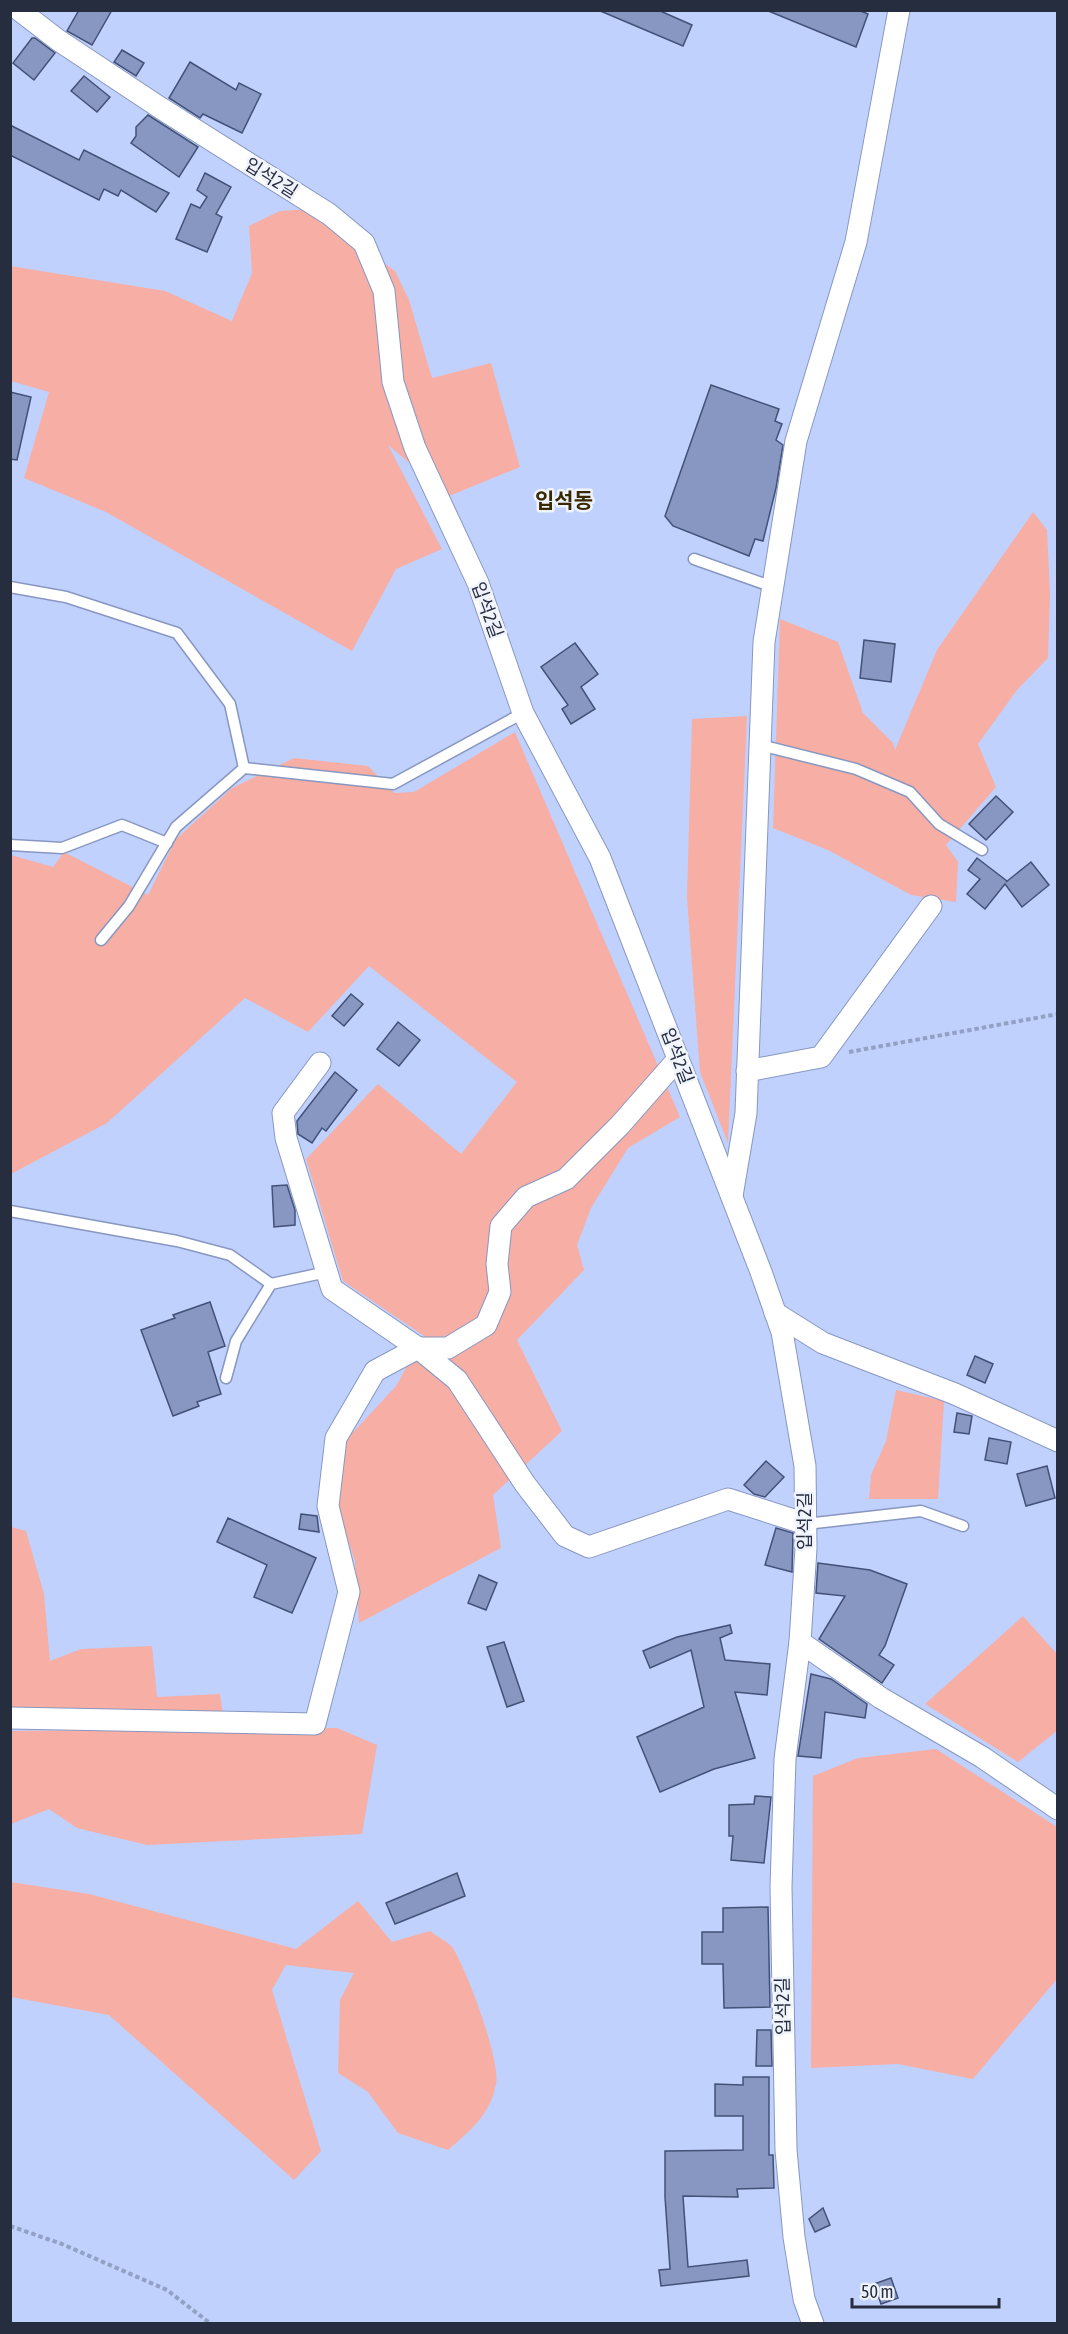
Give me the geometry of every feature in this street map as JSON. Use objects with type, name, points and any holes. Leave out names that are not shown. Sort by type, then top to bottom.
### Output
[{"type":"street","name":"입석2길","points":[[19,10],[58,40],[159,108],[329,214],[364,243],[384,291],[393,382],[414,448],[478,583],[523,713],[600,858],[782,1332],[805,1466],[806,1524],[800,1642],[785,1759],[782,1875],[786,2150],[794,2237],[804,2299],[813,2324]]},
{"type":"street","points":[[731,1197],[746,1113],[764,642],[796,441],[856,243],[899,10]]},
{"type":"street","points":[[747,1071],[821,1057],[931,906]]},
{"type":"street","points":[[10,1718],[315,1724],[349,1592],[328,1506],[336,1438],[375,1371],[418,1348],[448,1348],[486,1324],[500,1292],[497,1264],[501,1226],[526,1197],[566,1179],[620,1125],[678,1059]]},
{"type":"street","points":[[320,1063],[284,1113],[286,1138],[332,1289],[418,1348],[457,1380],[525,1484],[565,1536],[589,1547],[728,1499],[806,1524]]},
{"type":"street","points":[[775,1313],[823,1343],[955,1394],[1058,1441]]},
{"type":"street","points":[[800,1642],[881,1698],[982,1757],[1058,1809]]},
{"type":"lane","points":[[694,560],[773,587]]},
{"type":"lane","points":[[10,587],[66,597],[177,633],[230,704],[244,768]]},
{"type":"lane","points":[[100,940],[129,906],[176,827],[244,768],[393,784],[523,713]]},
{"type":"lane","points":[[760,745],[856,769],[910,792],[939,824],[982,850]]},
{"type":"lane","points":[[10,844],[62,848],[122,825],[167,843]]},
{"type":"lane","points":[[10,1211],[177,1241],[230,1255],[271,1284]]},
{"type":"lane","points":[[226,1378],[236,1341],[271,1284],[327,1272]]},
{"type":"lane","points":[[806,1524],[921,1511],[963,1527]]},
{"type":"path","points":[[821,1057],[1058,1014]]},
{"type":"path","points":[[10,2226],[62,2244],[167,2290],[211,2324]]},
{"type":"shaded area","points":[[310,209],[395,271],[409,300],[432,378],[491,363],[520,467],[449,496],[388,445],[442,549],[396,569],[352,651],[106,512],[24,478],[49,392],[11,381],[10,266],[165,291],[232,321],[252,273],[249,226],[280,211]]},
{"type":"shaded area","points":[[1033,512],[1047,530],[1050,593],[1048,658],[1017,690],[978,744],[996,787],[946,845],[958,862],[956,902],[911,895],[828,850],[773,828],[780,619],[838,642],[863,713],[893,743],[895,750],[937,650]]},
{"type":"shaded area","points":[[747,716],[728,1143],[700,1072],[687,898],[692,719]]},
{"type":"shaded area","points":[[515,732],[680,1117],[628,1148],[591,1208],[577,1245],[584,1270],[517,1340],[562,1431],[493,1495],[501,1548],[359,1623],[355,1561],[334,1499],[344,1442],[396,1386],[424,1336],[343,1281],[306,1159],[378,1084],[461,1154],[517,1082],[369,966],[308,1032],[245,998],[107,1123],[11,1174],[11,855],[53,867],[64,852],[148,895],[176,839],[232,788],[294,758],[368,766],[394,793],[414,792]]},
{"type":"shaded area","points":[[896,1390],[944,1401],[938,1499],[869,1499],[871,1475],[886,1441]]},
{"type":"shaded area","points":[[11,1527],[26,1531],[44,1594],[50,1661],[81,1649],[152,1646],[157,1697],[220,1694],[223,1714],[11,1709]]},
{"type":"shaded area","points":[[1023,1616],[1057,1654],[1058,1730],[1018,1762],[925,1704]]},
{"type":"shaded area","points":[[337,1728],[377,1745],[362,1834],[147,1845],[77,1828],[49,1809],[11,1824],[10,1731]]},
{"type":"shaded area","points":[[936,1749],[1057,1827],[1057,1979],[973,2079],[898,2064],[811,2068],[813,1776],[858,1758]]},
{"type":"shaded area","points":[[10,1882],[89,1894],[296,1949],[358,1901],[392,1942],[430,1931],[452,1947],[481,2014],[496,2072],[496,2084],[489,2105],[472,2129],[448,2150],[398,2133],[368,2092],[338,2073],[340,2000],[354,1973],[286,1965],[272,1990],[321,2151],[294,2180],[109,2015],[11,1997]]},
{"type":"building","points":[[79,10],[112,10],[92,45],[67,31]]},
{"type":"building","points":[[598,10],[658,10],[692,25],[683,46]]},
{"type":"building","points":[[766,10],[858,10],[868,14],[856,47]]},
{"type":"building","points":[[32,38],[55,53],[34,80],[13,63]]},
{"type":"building","points":[[122,50],[144,63],[136,76],[114,62]]},
{"type":"building","points":[[190,62],[236,90],[239,83],[261,94],[242,133],[203,114],[200,118],[169,98]]},
{"type":"building","points":[[84,76],[110,97],[97,112],[71,91]]},
{"type":"building","points":[[148,115],[198,147],[179,177],[131,143],[136,136],[136,127]]},
{"type":"building","points":[[10,125],[79,160],[84,150],[169,193],[156,212],[121,190],[118,196],[104,189],[99,200],[10,155]]},
{"type":"building","points":[[205,173],[231,187],[216,214],[222,217],[207,252],[176,239],[191,204],[200,208],[207,197],[197,190]]},
{"type":"building","points":[[711,385],[779,409],[775,421],[782,424],[776,440],[783,445],[776,488],[763,541],[755,539],[749,556],[673,526],[665,516]]},
{"type":"building","points":[[10,392],[31,397],[17,460],[10,459]]},
{"type":"building","points":[[864,640],[895,644],[891,682],[860,678]]},
{"type":"building","points":[[575,643],[598,674],[581,687],[595,709],[571,724],[562,709],[568,705],[541,667]]},
{"type":"building","points":[[996,796],[1013,812],[986,840],[969,824]]},
{"type":"building","points":[[977,858],[1006,882],[1031,862],[1049,885],[1022,907],[1005,884],[985,909],[967,894],[980,879],[968,870]]},
{"type":"building","points":[[351,994],[363,1004],[344,1026],[332,1016]]},
{"type":"building","points":[[398,1022],[420,1040],[399,1066],[377,1049]]},
{"type":"building","points":[[335,1072],[357,1090],[326,1131],[322,1128],[312,1143],[298,1134],[297,1121]]},
{"type":"building","points":[[287,1185],[295,1210],[295,1225],[274,1227],[272,1186]]},
{"type":"building","points":[[210,1302],[225,1346],[208,1352],[221,1394],[197,1402],[199,1406],[173,1416],[141,1330],[175,1318],[173,1315]]},
{"type":"building","points":[[975,1356],[993,1364],[985,1383],[967,1375]]},
{"type":"building","points":[[957,1413],[972,1416],[969,1434],[954,1432]]},
{"type":"building","points":[[989,1438],[1011,1442],[1007,1464],[985,1460]]},
{"type":"building","points":[[766,1461],[784,1477],[765,1497],[754,1494],[744,1485]]},
{"type":"building","points":[[1047,1466],[1055,1498],[1026,1506],[1017,1474]]},
{"type":"building","points":[[301,1514],[317,1516],[319,1532],[299,1529]]},
{"type":"building","points":[[228,1518],[316,1558],[292,1613],[254,1597],[267,1565],[217,1542]]},
{"type":"building","points":[[776,1528],[793,1533],[792,1572],[765,1565]]},
{"type":"building","points":[[818,1563],[870,1570],[907,1584],[885,1646],[879,1655],[894,1665],[882,1683],[819,1639],[845,1596],[816,1593]]},
{"type":"building","points":[[479,1575],[497,1583],[486,1610],[468,1603]]},
{"type":"building","points":[[730,1625],[732,1633],[720,1638],[725,1660],[770,1664],[767,1695],[735,1692],[755,1758],[714,1769],[660,1792],[637,1737],[704,1707],[691,1650],[650,1668],[643,1651],[677,1637]]},
{"type":"building","points":[[504,1642],[524,1701],[507,1707],[487,1647]]},
{"type":"building","points":[[811,1674],[831,1679],[867,1704],[865,1718],[825,1712],[821,1758],[798,1756]]},
{"type":"building","points":[[755,1796],[771,1797],[764,1863],[731,1860],[733,1836],[729,1836],[729,1805],[754,1804]]},
{"type":"building","points":[[457,1873],[465,1896],[395,1924],[386,1903]]},
{"type":"building","points":[[768,1907],[770,2007],[724,2008],[723,1964],[702,1964],[702,1932],[723,1932],[723,1908]]},
{"type":"building","points":[[757,2030],[771,2030],[772,2066],[756,2066]]},
{"type":"building","points":[[743,2077],[769,2077],[769,2155],[773,2155],[774,2188],[737,2189],[738,2197],[683,2196],[688,2267],[747,2260],[749,2276],[661,2286],[659,2270],[670,2269],[665,2197],[665,2151],[743,2150],[743,2116],[715,2116],[715,2084],[743,2085]]},
{"type":"building","points":[[823,2208],[830,2225],[815,2232],[809,2219]]},
{"type":"building","points":[[891,2278],[898,2298],[881,2304],[874,2284]]},
{"type":"district","name":"입석동","points":[[564,501]]}]
